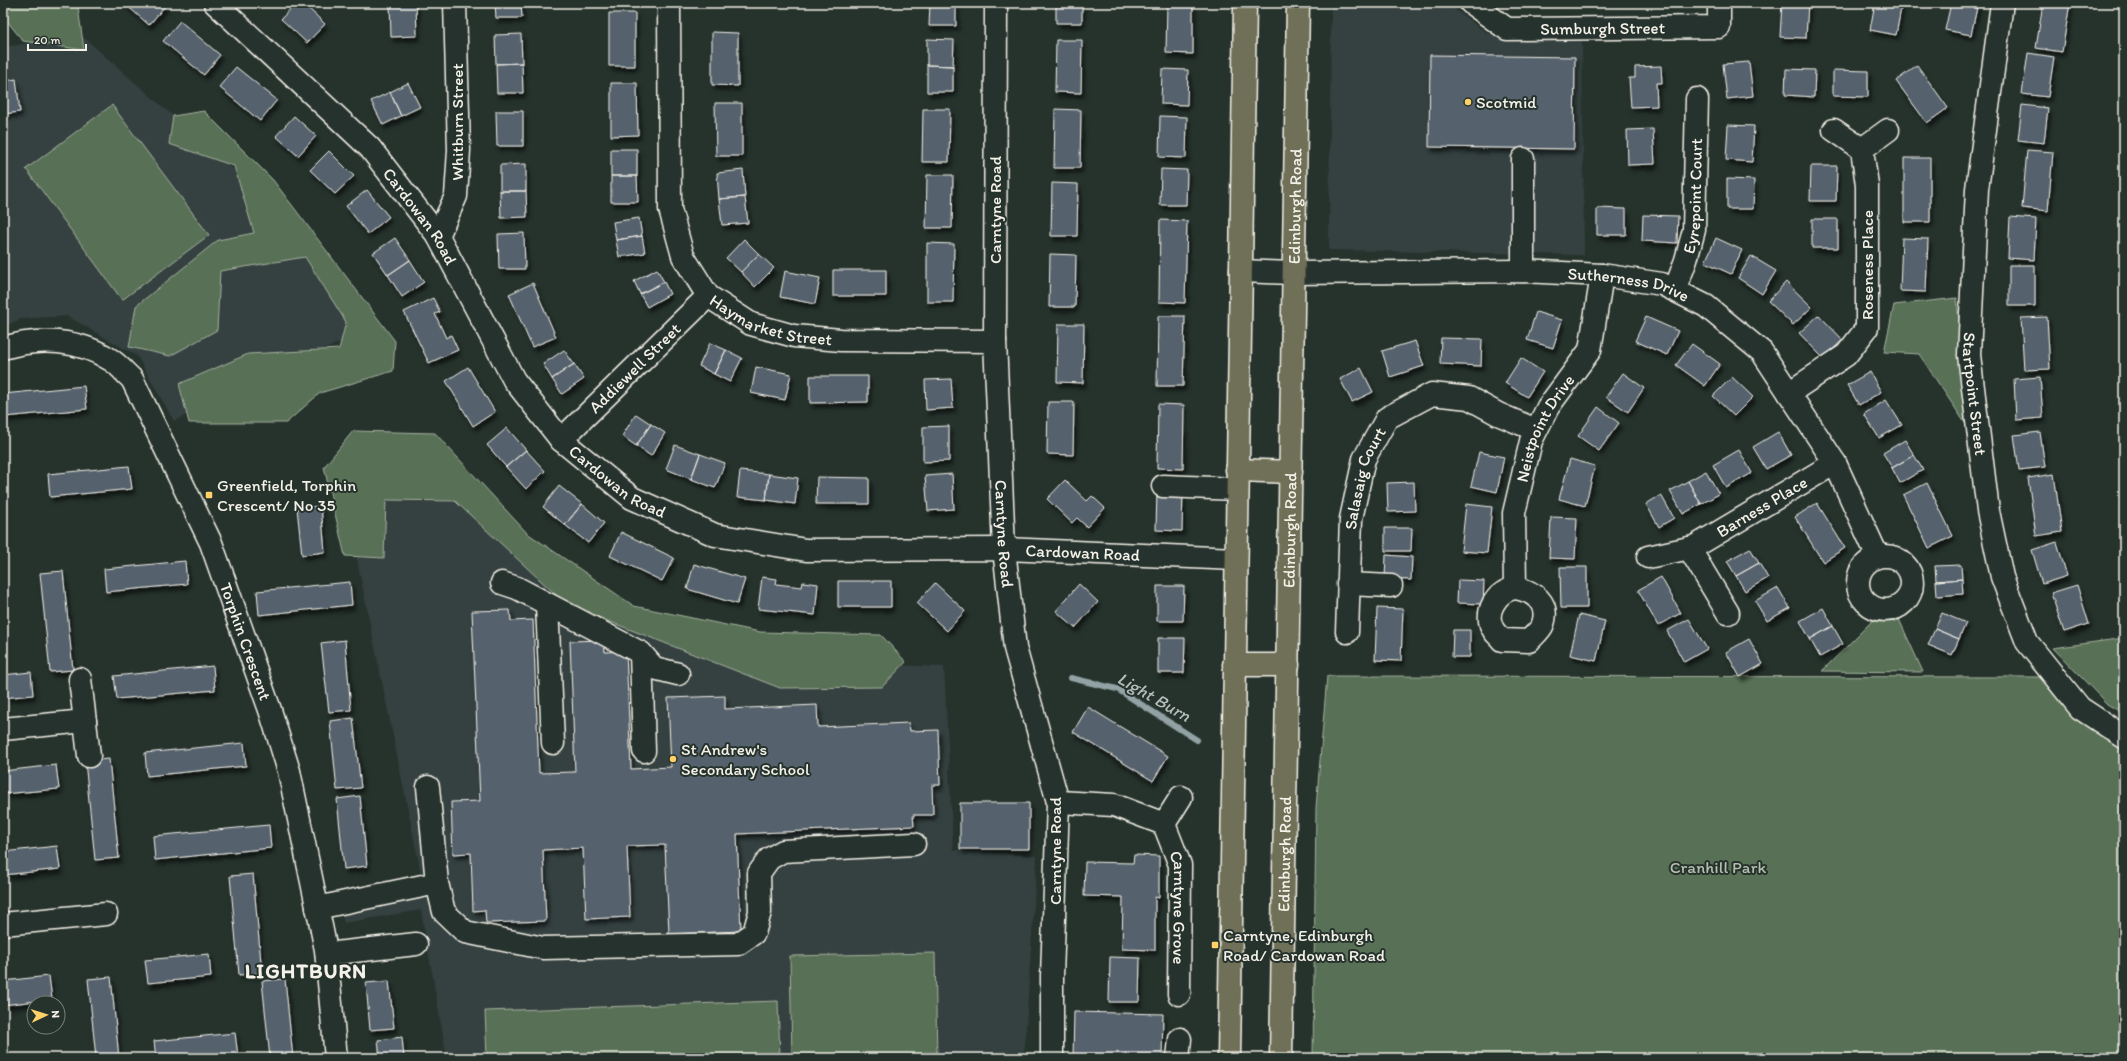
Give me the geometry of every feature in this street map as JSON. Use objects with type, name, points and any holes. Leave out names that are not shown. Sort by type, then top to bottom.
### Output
[{"type":"main road","points":[[1229,1058],[1245,3]]},
{"type":"main road","name":"Edinburgh Road","points":[[1281,1058],[1298,3]]},
{"type":"main road","points":[[1237,480],[1291,472]]},
{"type":"main road","points":[[1234,665],[1288,665]]},
{"type":"street","name":"Cardowan Road","points":[[215,3],[370,148],[438,236],[514,380],[560,440],[632,498],[715,535],[806,550],[1004,550],[1236,558]]},
{"type":"street","name":"Whitburn Street","points":[[438,236],[456,196],[459,150],[456,3]]},
{"type":"street","name":"Haymarket Street","points":[[669,3],[670,209],[684,256],[708,296],[751,324],[794,336],[841,340],[995,341]]},
{"type":"street","name":"Carntyne Road","points":[[996,3],[995,341],[1004,550],[1015,648],[1058,802],[1052,976],[1052,1058]]},
{"type":"street","name":"Sumburgh Street","points":[[1472,3],[1507,29],[1719,26],[1720,3]]},
{"type":"street","name":"Startpoint Street","points":[[2002,3],[1977,189],[1969,355],[1988,510],[2002,577],[2028,642],[2080,708],[2124,737]]},
{"type":"street","name":"Eyrepoint Court","points":[[1675,290],[1686,260],[1694,230],[1698,99]]},
{"type":"street","points":[[1834,130],[1862,148],[1888,130]]},
{"type":"street","name":"Roseness Place","points":[[1789,393],[1846,355],[1867,328],[1866,185],[1862,148]]},
{"type":"street","points":[[1523,159],[1523,271]]},
{"type":"street","name":"Sutherness Drive","points":[[1241,271],[1294,273],[1523,271],[1602,275],[1662,284],[1706,306],[1762,352],[1834,463],[1878,555]]},
{"type":"street","name":"Neistpoint Drive","points":[[1515,588],[1514,513],[1531,441],[1548,407],[1590,350],[1602,275]]},
{"type":"street","name":"Addiewell Street","points":[[560,440],[708,296]]},
{"type":"street","name":"Torphin Crescent","points":[[3,348],[22,342],[67,342],[111,360],[132,379],[211,543],[270,710],[289,771],[327,954],[336,1058]]},
{"type":"street","name":"Salasaig Court","points":[[1347,632],[1351,519],[1364,459],[1387,418],[1432,394],[1469,398],[1498,414],[1536,430]]},
{"type":"street","name":"Barness Place","points":[[1648,557],[1689,548],[1834,463]]},
{"type":"street","points":[[1163,486],[1237,480]]},
{"type":"street","points":[[1689,548],[1728,613]]},
{"type":"street","points":[[502,582],[641,653],[654,668],[678,674]]},
{"type":"street","points":[[1348,584],[1391,586]]},
{"type":"street","points":[[547,604],[553,743]]},
{"type":"street","points":[[641,653],[644,751]]},
{"type":"street","points":[[80,679],[89,756]]},
{"type":"street","points":[[3,730],[85,721]]},
{"type":"street","points":[[428,787],[436,883],[444,912],[465,932],[543,948],[738,944],[754,933],[760,912],[759,873],[769,859],[783,852],[914,844]]},
{"type":"street","points":[[1058,802],[1114,806],[1164,824],[1181,798]]},
{"type":"street","name":"Carntyne Grove","points":[[1164,824],[1180,865],[1179,994]]},
{"type":"street","points":[[317,908],[436,883]]},
{"type":"street","points":[[3,924],[106,914]]},
{"type":"street","points":[[327,954],[416,944]]},
{"type":"shaded area","points":[[1331,3],[1446,3],[1487,33],[1582,39],[1584,255],[1329,250]]},
{"type":"shaded area","points":[[82,36],[286,215],[363,331],[174,421],[137,356],[67,316],[20,319],[3,327],[3,47]]},
{"type":"shaded area","name":"St Andrew's Secondary School","points":[[462,483],[559,586],[684,635],[867,664],[944,667],[953,850],[1037,856],[1024,1058],[447,1058],[421,910],[344,923],[339,894],[421,873],[342,486]]},
{"type":"green space","points":[[3,3],[74,3],[78,7],[84,50],[23,41],[3,16]]},
{"type":"green space","points":[[112,105],[209,235],[122,300],[26,169]]},
{"type":"green space","points":[[204,111],[273,180],[395,341],[393,371],[320,393],[286,423],[189,423],[179,384],[248,354],[339,349],[346,322],[305,257],[220,271],[217,330],[170,356],[129,347],[136,306],[218,240],[254,233],[234,166],[169,144],[173,116]]},
{"type":"green space","points":[[1957,298],[1967,426],[1919,354],[1884,352],[1894,305]]},
{"type":"green space","points":[[353,431],[435,433],[527,533],[634,606],[760,632],[881,635],[906,662],[882,687],[780,688],[567,605],[455,501],[386,500],[384,558],[345,556],[324,467]]},
{"type":"green space","points":[[1898,617],[1923,672],[1822,671],[1874,619]]},
{"type":"green space","points":[[2124,638],[2124,714],[2107,704],[2053,648]]},
{"type":"green space","name":"Cranhill Park","points":[[1327,676],[2041,677],[2074,715],[2124,749],[2124,1058],[1313,1058],[1316,808]]},
{"type":"green space","points":[[935,953],[937,1058],[792,1058],[790,956]]},
{"type":"green space","points":[[778,1001],[780,1058],[487,1058],[485,1011]]},
{"type":"building","points":[[124,3],[164,3],[166,5],[149,25]]},
{"type":"building","points":[[296,3],[303,3],[325,24],[307,43],[281,19]]},
{"type":"building","points":[[390,3],[416,3],[417,36],[391,37]]},
{"type":"building","points":[[495,3],[521,3],[522,18],[496,18]]},
{"type":"building","points":[[930,3],[956,3],[956,26],[929,26]]},
{"type":"building","points":[[1056,3],[1082,3],[1082,23],[1056,23]]},
{"type":"building","points":[[1167,3],[1193,3],[1193,54],[1166,53]]},
{"type":"building","points":[[1782,3],[1808,3],[1806,38],[1780,37]]},
{"type":"building","points":[[1875,3],[1902,3],[1896,35],[1870,30]]},
{"type":"building","points":[[1951,3],[1978,3],[1971,35],[1945,30]]},
{"type":"building","points":[[2043,3],[2070,3],[2062,52],[2036,48]]},
{"type":"building","points":[[609,13],[635,13],[635,66],[609,66]]},
{"type":"building","points":[[180,21],[220,55],[204,75],[163,41]]},
{"type":"building","points":[[712,32],[738,33],[738,86],[712,85]]},
{"type":"building","points":[[521,34],[522,63],[496,64],[495,35]]},
{"type":"building","points":[[927,39],[954,40],[953,66],[927,65]]},
{"type":"building","points":[[1056,40],[1082,40],[1081,93],[1055,92]]},
{"type":"building","points":[[2028,53],[2054,57],[2048,97],[2022,94]]},
{"type":"building","points":[[1430,55],[1575,57],[1574,149],[1429,147]]},
{"type":"building","points":[[1749,62],[1753,96],[1727,99],[1723,64]]},
{"type":"building","points":[[522,63],[523,93],[497,93],[496,64]]},
{"type":"building","points":[[927,65],[953,66],[953,92],[927,92]]},
{"type":"building","points":[[1917,65],[1948,108],[1927,123],[1896,81]]},
{"type":"building","points":[[1661,66],[1662,83],[1656,83],[1657,106],[1631,107],[1629,78],[1635,78],[1635,67]]},
{"type":"building","points":[[3,67],[5,81],[16,79],[20,112],[3,114]]},
{"type":"building","points":[[236,67],[277,100],[260,121],[219,87]]},
{"type":"building","points":[[1162,69],[1188,70],[1187,105],[1161,104]]},
{"type":"building","points":[[1786,69],[1815,70],[1814,97],[1785,95]]},
{"type":"building","points":[[1833,70],[1868,71],[1868,97],[1833,96]]},
{"type":"building","points":[[408,83],[420,107],[401,116],[390,92]]},
{"type":"building","points":[[611,83],[637,83],[638,135],[611,136]]},
{"type":"building","points":[[390,92],[401,116],[383,125],[371,101]]},
{"type":"building","points":[[715,103],[742,103],[742,156],[716,156]]},
{"type":"building","points":[[2022,105],[2048,108],[2044,143],[2018,140]]},
{"type":"building","points":[[923,109],[950,109],[949,162],[922,162]]},
{"type":"building","points":[[1055,109],[1081,110],[1080,168],[1054,168]]},
{"type":"building","points":[[496,111],[523,111],[523,146],[497,146]]},
{"type":"building","points":[[294,116],[316,136],[298,156],[276,136]]},
{"type":"building","points":[[1160,116],[1187,117],[1186,158],[1159,157]]},
{"type":"building","points":[[1728,125],[1754,126],[1752,162],[1726,160]]},
{"type":"building","points":[[1653,129],[1655,164],[1628,165],[1627,130]]},
{"type":"building","points":[[611,149],[637,149],[637,176],[611,176]]},
{"type":"building","points":[[2027,150],[2053,152],[2048,211],[2022,208]]},
{"type":"building","points":[[329,151],[354,176],[335,194],[310,170]]},
{"type":"building","points":[[1904,158],[1930,158],[1930,222],[1904,222]]},
{"type":"building","points":[[526,164],[526,191],[500,191],[500,165]]},
{"type":"building","points":[[1811,166],[1837,166],[1836,201],[1810,201]]},
{"type":"building","points":[[1161,169],[1187,170],[1186,205],[1160,205]]},
{"type":"building","points":[[743,170],[745,197],[719,199],[717,173]]},
{"type":"building","points":[[927,175],[953,175],[952,228],[926,228]]},
{"type":"building","points":[[611,176],[637,176],[638,202],[611,202]]},
{"type":"building","points":[[1727,179],[1754,180],[1753,209],[1727,209]]},
{"type":"building","points":[[1052,183],[1078,184],[1077,236],[1051,236]]},
{"type":"building","points":[[367,190],[389,217],[368,234],[346,206]]},
{"type":"building","points":[[500,191],[526,191],[527,217],[501,218]]},
{"type":"building","points":[[745,197],[748,223],[722,225],[719,199]]},
{"type":"building","points":[[1597,208],[1626,209],[1626,235],[1597,235]]},
{"type":"building","points":[[1643,215],[1678,216],[1677,243],[1642,241]]},
{"type":"building","points":[[2010,217],[2036,219],[2034,260],[2008,258]]},
{"type":"building","points":[[639,218],[642,236],[616,240],[613,222]]},
{"type":"building","points":[[1812,219],[1838,219],[1838,248],[1812,248]]},
{"type":"building","points":[[1160,220],[1187,221],[1185,303],[1159,302]]},
{"type":"building","points":[[524,233],[525,269],[499,269],[498,234]]},
{"type":"building","points":[[642,236],[645,253],[619,257],[616,240]]},
{"type":"building","points":[[395,238],[410,260],[388,275],[373,253]]},
{"type":"building","points":[[1716,238],[1742,250],[1731,274],[1705,262]]},
{"type":"building","points":[[1902,238],[1928,239],[1926,292],[1900,291]]},
{"type":"building","points":[[744,239],[759,254],[741,272],[726,258]]},
{"type":"building","points":[[927,243],[954,244],[953,302],[927,302]]},
{"type":"building","points":[[759,254],[774,268],[755,287],[741,272]]},
{"type":"building","points":[[1050,254],[1076,255],[1075,307],[1049,307]]},
{"type":"building","points":[[1751,256],[1776,271],[1762,294],[1738,278]]},
{"type":"building","points":[[410,260],[424,282],[402,297],[388,275]]},
{"type":"building","points":[[2009,265],[2035,265],[2035,306],[2009,306]]},
{"type":"building","points":[[657,269],[664,282],[640,294],[634,281]]},
{"type":"building","points":[[833,270],[886,270],[886,296],[833,296]]},
{"type":"building","points":[[785,271],[820,278],[815,304],[780,297]]},
{"type":"building","points":[[664,282],[670,294],[647,307],[640,294]]},
{"type":"building","points":[[1786,282],[1812,307],[1793,325],[1768,301]]},
{"type":"building","points":[[533,283],[556,337],[532,347],[509,294]]},
{"type":"building","points":[[433,298],[440,312],[435,314],[446,338],[451,335],[458,350],[429,363],[404,312]]},
{"type":"building","points":[[1536,312],[1562,320],[1553,348],[1527,340]]},
{"type":"building","points":[[1819,315],[1843,340],[1823,358],[1799,333]]},
{"type":"building","points":[[1158,316],[1185,316],[1183,386],[1157,386]]},
{"type":"building","points":[[1646,317],[1678,331],[1667,355],[1635,341]]},
{"type":"building","points":[[2047,317],[2050,369],[2024,370],[2021,318]]},
{"type":"building","points":[[1058,324],[1084,324],[1083,383],[1057,382]]},
{"type":"building","points":[[1441,338],[1482,339],[1481,366],[1440,364]]},
{"type":"building","points":[[1415,341],[1424,366],[1390,377],[1382,351]]},
{"type":"building","points":[[710,343],[726,350],[714,374],[699,366]]},
{"type":"building","points":[[1692,344],[1720,364],[1705,386],[1676,365]]},
{"type":"building","points":[[564,350],[574,364],[552,379],[543,364]]},
{"type":"building","points":[[726,350],[742,358],[730,382],[714,374]]},
{"type":"building","points":[[1521,358],[1543,372],[1527,397],[1505,383]]},
{"type":"building","points":[[574,364],[584,379],[562,394],[552,379]]},
{"type":"building","points":[[468,367],[495,412],[473,426],[446,381]]},
{"type":"building","points":[[756,367],[791,374],[785,400],[751,393]]},
{"type":"building","points":[[1361,368],[1373,392],[1352,402],[1340,379]]},
{"type":"building","points":[[1870,372],[1881,392],[1859,405],[1847,385]]},
{"type":"building","points":[[1623,373],[1644,388],[1628,412],[1606,397]]},
{"type":"building","points":[[810,376],[868,376],[868,402],[810,403]]},
{"type":"building","points":[[1732,377],[1753,397],[1734,416],[1713,396]]},
{"type":"building","points":[[2040,377],[2043,418],[2016,420],[2014,379]]},
{"type":"building","points":[[951,379],[953,408],[926,410],[925,380]]},
{"type":"building","points":[[84,386],[87,409],[5,417],[3,394]]},
{"type":"building","points":[[1886,400],[1902,425],[1879,438],[1864,414]]},
{"type":"building","points":[[1048,402],[1074,402],[1073,455],[1047,454]]},
{"type":"building","points":[[1158,404],[1184,405],[1183,469],[1157,468]]},
{"type":"building","points":[[1598,407],[1619,423],[1599,451],[1578,436]]},
{"type":"building","points":[[636,414],[651,424],[636,446],[622,436]]},
{"type":"building","points":[[651,424],[665,433],[651,456],[636,446]]},
{"type":"building","points":[[949,426],[949,461],[923,462],[923,427]]},
{"type":"building","points":[[507,428],[526,450],[506,467],[487,445]]},
{"type":"building","points":[[1778,432],[1791,455],[1766,469],[1753,447]]},
{"type":"building","points":[[2040,432],[2045,467],[2019,470],[2014,435]]},
{"type":"building","points":[[1905,440],[1914,455],[1892,468],[1883,453]]},
{"type":"building","points":[[675,445],[700,454],[691,479],[666,469]]},
{"type":"building","points":[[526,450],[545,471],[526,489],[506,467]]},
{"type":"building","points":[[1739,450],[1752,473],[1726,488],[1713,465]]},
{"type":"building","points":[[1479,452],[1504,457],[1497,492],[1471,486]]},
{"type":"building","points":[[700,454],[725,463],[715,488],[691,479]]},
{"type":"building","points":[[1914,455],[1923,470],[1900,483],[1892,468]]},
{"type":"building","points":[[1570,459],[1595,466],[1585,506],[1559,499]]},
{"type":"building","points":[[129,466],[132,489],[50,497],[48,474]]},
{"type":"building","points":[[740,471],[769,474],[766,500],[737,497]]},
{"type":"building","points":[[1706,471],[1719,494],[1701,504],[1688,481]]},
{"type":"building","points":[[769,474],[798,478],[795,504],[766,500]]},
{"type":"building","points":[[952,474],[954,509],[928,511],[925,476]]},
{"type":"building","points":[[2054,474],[2062,532],[2036,536],[2028,478]]},
{"type":"building","points":[[817,477],[869,478],[869,504],[816,504]]},
{"type":"building","points":[[1065,480],[1087,501],[1092,496],[1105,508],[1087,527],[1077,518],[1072,523],[1047,499]]},
{"type":"building","points":[[1688,481],[1701,504],[1683,514],[1670,491]]},
{"type":"building","points":[[1414,482],[1415,511],[1388,512],[1387,483]]},
{"type":"building","points":[[1927,483],[1953,536],[1929,548],[1903,495]]},
{"type":"building","points":[[559,486],[582,504],[565,525],[543,507]]},
{"type":"building","points":[[1157,489],[1183,490],[1182,531],[1156,530]]},
{"type":"building","points":[[1661,495],[1674,518],[1659,527],[1646,504]]},
{"type":"building","points":[[1817,503],[1845,548],[1823,562],[1795,517]]},
{"type":"building","points":[[582,504],[604,523],[588,543],[565,525]]},
{"type":"building","points":[[1466,504],[1492,507],[1487,553],[1461,551]]},
{"type":"building","points":[[321,506],[325,552],[302,555],[297,508]]},
{"type":"building","points":[[1551,517],[1577,518],[1575,559],[1549,558]]},
{"type":"building","points":[[1385,528],[1412,528],[1411,551],[1385,551]]},
{"type":"building","points":[[621,532],[674,558],[662,581],[610,556]]},
{"type":"building","points":[[2057,542],[2067,576],[2042,584],[2032,550]]},
{"type":"building","points":[[1750,548],[1759,563],[1736,576],[1727,561]]},
{"type":"building","points":[[1386,555],[1412,557],[1411,580],[1385,579]]},
{"type":"building","points":[[185,561],[187,584],[106,592],[104,569]]},
{"type":"building","points":[[1759,563],[1768,578],[1745,591],[1736,576]]},
{"type":"building","points":[[694,564],[745,579],[737,604],[687,589]]},
{"type":"building","points":[[1961,565],[1962,579],[1936,581],[1935,566]]},
{"type":"building","points":[[1560,567],[1587,567],[1587,608],[1561,608]]},
{"type":"building","points":[[63,571],[73,670],[50,672],[40,573]]},
{"type":"building","points":[[762,577],[777,579],[776,584],[802,587],[803,582],[818,584],[815,615],[758,609]]},
{"type":"building","points":[[1661,577],[1681,613],[1658,626],[1638,590]]},
{"type":"building","points":[[1962,579],[1963,594],[1937,596],[1936,581]]},
{"type":"building","points":[[1458,580],[1484,581],[1483,604],[1457,603]]},
{"type":"building","points":[[838,581],[891,581],[891,607],[838,607]]},
{"type":"building","points":[[350,582],[352,605],[259,615],[257,591]]},
{"type":"building","points":[[935,583],[965,611],[947,631],[917,603]]},
{"type":"building","points":[[1079,584],[1098,602],[1075,628],[1056,611]]},
{"type":"building","points":[[2077,585],[2089,624],[2064,632],[2051,593]]},
{"type":"building","points":[[1157,586],[1184,586],[1183,621],[1157,621]]},
{"type":"building","points":[[1778,588],[1790,608],[1767,621],[1755,601]]},
{"type":"building","points":[[1377,608],[1403,609],[1401,661],[1375,660]]},
{"type":"building","points":[[1823,608],[1833,626],[1810,639],[1800,621]]},
{"type":"building","points":[[510,610],[511,621],[533,620],[539,773],[575,772],[570,641],[604,640],[605,652],[626,651],[631,769],[671,767],[668,698],[725,696],[725,709],[817,705],[818,727],[909,723],[910,731],[938,730],[940,785],[932,785],[933,815],[913,815],[914,826],[737,834],[741,931],[669,934],[665,845],[627,846],[630,917],[586,919],[583,848],[543,850],[546,921],[486,923],[485,910],[473,911],[471,853],[453,854],[451,802],[480,801],[472,611]]},
{"type":"building","points":[[1942,613],[1966,623],[1959,639],[1935,629]]},
{"type":"building","points":[[1579,615],[1605,621],[1596,661],[1570,655]]},
{"type":"building","points":[[1689,619],[1707,649],[1684,662],[1667,631]]},
{"type":"building","points":[[1833,626],[1843,644],[1820,657],[1810,639]]},
{"type":"building","points":[[1935,629],[1959,639],[1952,655],[1928,645]]},
{"type":"building","points":[[1453,630],[1470,630],[1470,657],[1452,657]]},
{"type":"building","points":[[1158,638],[1185,638],[1184,673],[1158,673]]},
{"type":"building","points":[[1749,639],[1763,664],[1740,677],[1726,652]]},
{"type":"building","points":[[345,640],[351,710],[329,712],[321,643]]},
{"type":"building","points":[[213,666],[215,690],[117,699],[114,676]]},
{"type":"building","points":[[31,672],[33,695],[3,698],[3,675]]},
{"type":"building","points":[[1088,707],[1168,756],[1153,781],[1073,732]]},
{"type":"building","points":[[353,718],[361,788],[337,790],[330,721]]},
{"type":"building","points":[[244,743],[246,766],[147,776],[145,753]]},
{"type":"building","points":[[109,759],[119,858],[95,860],[85,761]]},
{"type":"building","points":[[56,765],[59,789],[3,794],[3,771]]},
{"type":"building","points":[[360,796],[367,866],[344,869],[337,799]]},
{"type":"building","points":[[960,803],[1029,803],[1029,849],[960,849]]},
{"type":"building","points":[[269,825],[271,848],[155,860],[153,836]]},
{"type":"building","points":[[57,846],[60,869],[3,875],[3,852]]},
{"type":"building","points":[[1134,855],[1159,856],[1159,898],[1155,897],[1155,950],[1122,949],[1123,897],[1084,896],[1085,862],[1133,863]]},
{"type":"building","points":[[253,874],[262,973],[239,975],[230,876]]},
{"type":"building","points":[[209,954],[211,977],[148,983],[145,960]]},
{"type":"building","points":[[1110,957],[1140,958],[1139,1002],[1109,1002]]},
{"type":"building","points":[[49,976],[51,995],[26,995],[26,1002],[3,1005],[3,981]]},
{"type":"building","points":[[111,977],[119,1058],[96,1058],[88,979]]},
{"type":"building","points":[[285,979],[293,1058],[270,1058],[262,981]]},
{"type":"building","points":[[389,981],[394,1028],[370,1030],[366,983]]},
{"type":"building","points":[[1074,1012],[1163,1014],[1162,1058],[1073,1058]]},
{"type":"building","points":[[235,1033],[238,1056],[156,1058],[154,1041]]},
{"type":"building","points":[[402,1037],[404,1058],[380,1058],[378,1040]]},
{"type":"waterway","name":"Light Burn","points":[[1071,678],[1117,689],[1197,740]]},
{"type":"place","name":"Scotmid","points":[[1468,102]]},
{"type":"place","name":"Greenfield, Torphin Crescent/ No 35","points":[[209,495]]},
{"type":"place","name":"St Andrew's Secondary School","points":[[673,759]]},
{"type":"place","name":"Carntyne, Edinburgh Road/ Cardowan Road","points":[[1215,945]]},
{"type":"district","name":"LIGHTBURN","points":[[306,970]]}]
